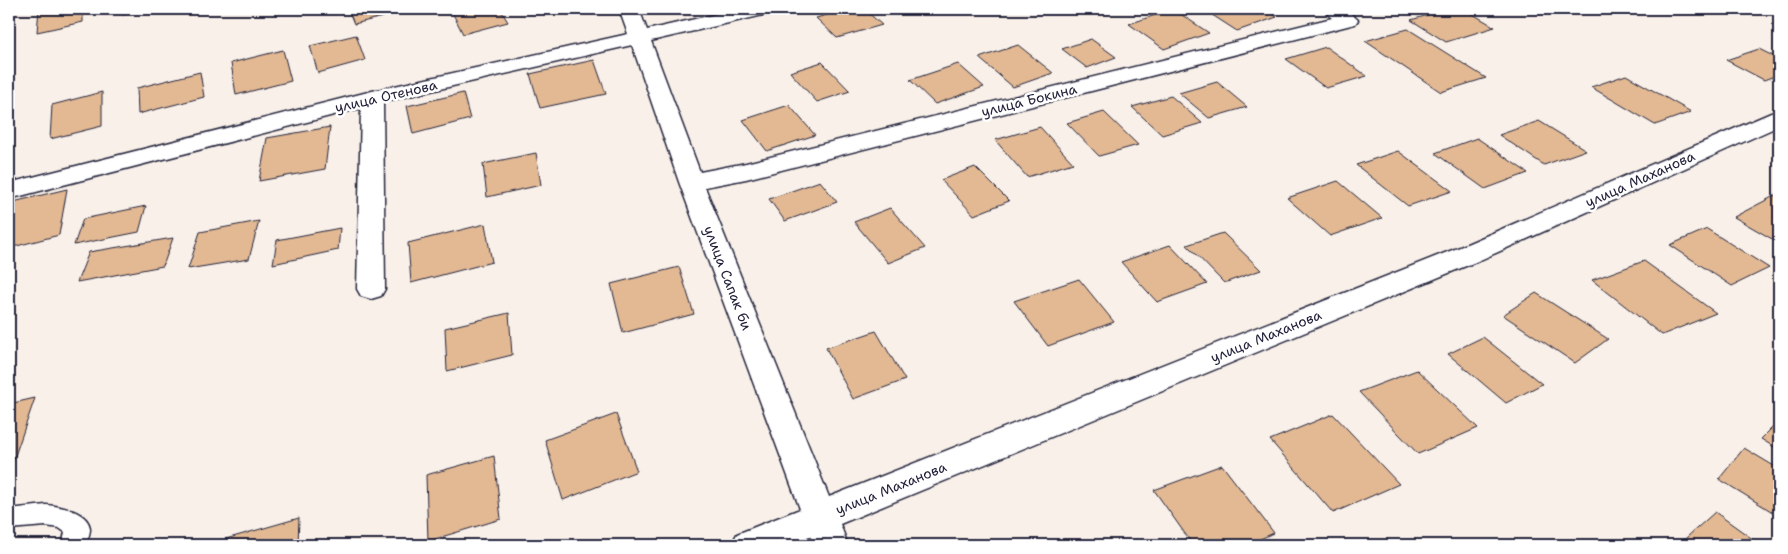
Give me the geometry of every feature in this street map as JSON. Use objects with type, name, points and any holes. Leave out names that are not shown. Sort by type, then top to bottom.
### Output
[{"type":"street","name":"улица Сапак би","points":[[629,9],[691,182],[831,545]]},
{"type":"street","name":"улица Отенова","points":[[9,191],[372,98],[765,9]]},
{"type":"street","name":"улица Бокина","points":[[691,182],[746,171],[1348,20],[1333,9]]},
{"type":"street","points":[[371,289],[372,98]]},
{"type":"street","name":"улица Маханова","points":[[749,545],[1470,254],[1779,118]]},
{"type":"lane","points":[[9,519],[47,515],[71,520],[78,528],[74,545]]},
{"type":"building","points":[[39,9],[83,9],[83,22],[37,32]]},
{"type":"building","points":[[122,9],[151,9],[122,15]]},
{"type":"building","points":[[348,9],[401,9],[403,12],[354,24]]},
{"type":"building","points":[[463,9],[500,9],[508,22],[463,34],[452,12]]},
{"type":"building","points":[[536,9],[559,9],[539,14]]},
{"type":"building","points":[[848,9],[864,9],[882,25],[837,38],[816,18]]},
{"type":"building","points":[[1173,9],[1209,33],[1164,49],[1129,24]]},
{"type":"building","points":[[1203,9],[1264,9],[1277,17],[1237,31]]},
{"type":"building","points":[[1449,9],[1464,9],[1495,27],[1446,42],[1411,20]]},
{"type":"building","points":[[1408,29],[1486,78],[1441,92],[1365,41]]},
{"type":"building","points":[[356,35],[365,60],[318,73],[310,46]]},
{"type":"building","points":[[1091,39],[1116,57],[1087,68],[1062,49]]},
{"type":"building","points":[[1018,45],[1053,73],[1013,87],[979,58]]},
{"type":"building","points":[[1326,47],[1367,76],[1326,88],[1286,59]]},
{"type":"building","points":[[1759,49],[1779,59],[1779,74],[1764,80],[1726,60]]},
{"type":"building","points":[[283,50],[291,81],[236,95],[231,63]]},
{"type":"building","points":[[594,60],[606,94],[540,108],[530,74]]},
{"type":"building","points":[[822,62],[850,91],[817,102],[790,72]]},
{"type":"building","points":[[958,64],[984,87],[935,104],[910,80]]},
{"type":"building","points":[[200,72],[204,97],[138,114],[137,88]]},
{"type":"building","points":[[1626,75],[1691,112],[1655,125],[1591,87]]},
{"type":"building","points":[[1217,82],[1247,107],[1209,118],[1179,93]]},
{"type":"building","points":[[102,92],[102,126],[50,139],[52,105]]},
{"type":"building","points":[[463,93],[470,119],[413,134],[407,106]]},
{"type":"building","points":[[1171,96],[1202,123],[1162,135],[1132,107]]},
{"type":"building","points":[[789,105],[815,135],[767,151],[743,120]]},
{"type":"building","points":[[1104,112],[1138,145],[1099,156],[1067,123]]},
{"type":"building","points":[[14,119],[11,152],[9,153],[9,120]]},
{"type":"building","points":[[1539,121],[1586,150],[1544,165],[1499,135]]},
{"type":"building","points":[[330,127],[325,169],[259,181],[267,138]]},
{"type":"building","points":[[1040,127],[1073,163],[1027,177],[995,140]]},
{"type":"building","points":[[1477,138],[1528,173],[1485,189],[1435,153]]},
{"type":"building","points":[[1398,151],[1452,191],[1408,206],[1356,165]]},
{"type":"building","points":[[536,153],[541,185],[487,197],[483,164]]},
{"type":"building","points":[[975,167],[1009,201],[974,215],[941,180]]},
{"type":"building","points":[[820,181],[837,202],[785,221],[769,199]]},
{"type":"building","points":[[1338,181],[1382,218],[1330,236],[1287,198]]},
{"type":"building","points":[[67,189],[59,235],[9,248],[9,203]]},
{"type":"building","points":[[1776,195],[1779,197],[1779,243],[1734,217]]},
{"type":"building","points":[[146,206],[139,232],[74,245],[83,219]]},
{"type":"building","points":[[890,208],[925,248],[888,263],[854,222]]},
{"type":"building","points":[[259,221],[249,259],[188,269],[200,232]]},
{"type":"building","points":[[485,224],[492,262],[411,283],[408,243]]},
{"type":"building","points":[[340,228],[338,250],[273,264],[277,240]]},
{"type":"building","points":[[1707,229],[1769,268],[1732,286],[1670,245]]},
{"type":"building","points":[[1223,233],[1261,270],[1224,283],[1187,245]]},
{"type":"building","points":[[173,238],[163,266],[77,282],[89,252]]},
{"type":"building","points":[[1170,245],[1207,284],[1157,302],[1121,262]]},
{"type":"building","points":[[1644,261],[1716,313],[1662,335],[1592,280]]},
{"type":"building","points":[[679,267],[694,314],[623,333],[611,284]]},
{"type":"building","points":[[1079,279],[1114,322],[1048,346],[1014,301]]},
{"type":"building","points":[[1536,293],[1608,339],[1575,363],[1503,315]]},
{"type":"building","points":[[509,313],[512,355],[447,371],[445,328]]},
{"type":"building","points":[[876,331],[905,380],[853,399],[826,348]]},
{"type":"building","points":[[1483,337],[1542,384],[1506,403],[1448,354]]},
{"type":"building","points":[[1417,370],[1478,428],[1418,454],[1359,392]]},
{"type":"building","points":[[35,398],[9,473],[9,404]]},
{"type":"building","points":[[616,414],[637,471],[563,500],[545,440]]},
{"type":"building","points":[[1333,414],[1399,484],[1333,513],[1270,440]]},
{"type":"building","points":[[1779,421],[1779,450],[1761,439]]},
{"type":"building","points":[[1744,448],[1779,469],[1779,516],[1719,479]]},
{"type":"building","points":[[494,456],[501,519],[428,541],[426,475]]},
{"type":"building","points":[[1222,465],[1274,533],[1246,545],[1193,545],[1154,490]]},
{"type":"building","points":[[1715,512],[1761,545],[1678,545]]},
{"type":"building","points":[[299,518],[298,545],[205,545]]}]
